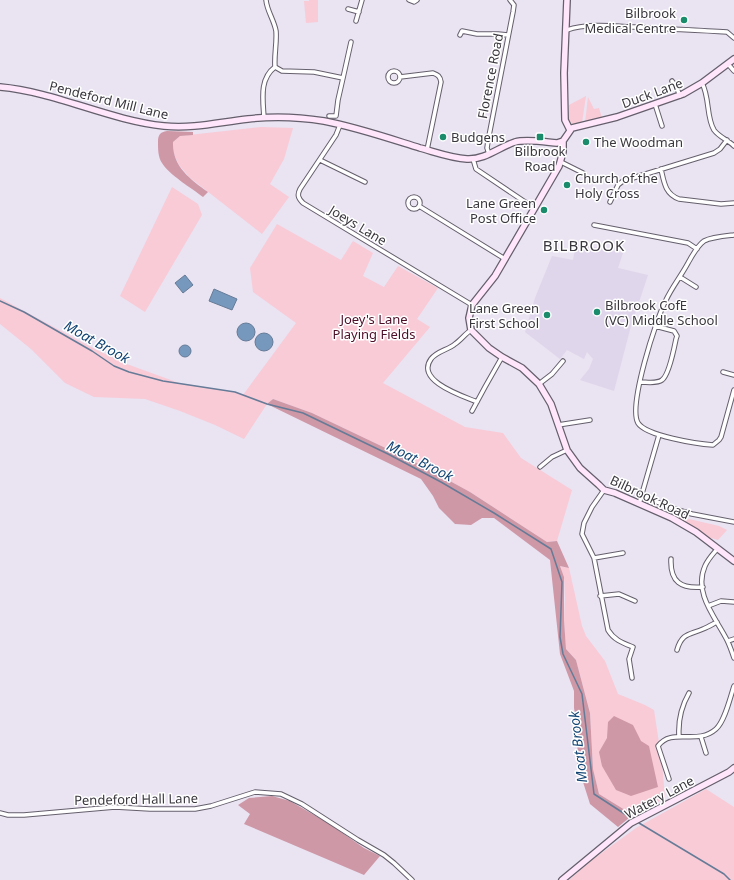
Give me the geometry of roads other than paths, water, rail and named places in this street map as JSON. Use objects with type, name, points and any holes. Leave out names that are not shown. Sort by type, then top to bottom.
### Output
[{"type":"street","points":[[264,118],[264,86],[269,72],[275,67],[276,32],[268,12],[266,0]]},
{"type":"street","points":[[356,21],[362,0]]},
{"type":"street","points":[[409,0],[414,2],[417,0]]},
{"type":"street","points":[[476,402],[446,388],[431,378],[428,366],[432,358],[438,353],[455,345],[471,330],[468,318],[472,305],[492,280],[506,259],[561,162],[563,141],[570,130],[565,120],[564,73],[567,30],[567,0]]},
{"type":"street","name":"Florence Road","points":[[489,154],[487,148],[488,141],[513,12],[514,5],[511,1]]},
{"type":"street","points":[[348,9],[359,12]]},
{"type":"street","points":[[460,25],[462,31],[460,35]]},
{"type":"street","points":[[567,30],[576,27],[596,25],[727,32],[734,38]]},
{"type":"street","points":[[462,31],[477,34],[508,35]]},
{"type":"street","points":[[336,116],[338,100],[351,42]]},
{"type":"street","name":"Duck Lane","points":[[570,130],[576,126],[617,117],[680,96],[702,83],[734,59]]},
{"type":"street","points":[[728,64],[734,71]]},
{"type":"street","points":[[275,67],[282,71],[314,72],[343,78]]},
{"type":"street","points":[[400,76],[433,73],[438,75],[440,78],[441,82],[427,150]]},
{"type":"street","points":[[672,81],[680,96]]},
{"type":"street","points":[[702,83],[707,92],[710,116],[714,129],[720,136],[734,146]]},
{"type":"street","name":"Pendeford Mill Lane","points":[[0,87],[32,92],[124,118],[165,126],[196,127],[264,118],[302,118],[340,125],[459,158],[473,159],[519,141],[557,143],[563,141]]},
{"type":"street","points":[[655,104],[662,126]]},
{"type":"street","points":[[329,116],[342,117]]},
{"type":"street","name":"Joeys Lane","points":[[340,125],[336,135],[300,189],[298,196],[303,203],[472,305]]},
{"type":"street","points":[[610,202],[620,182],[714,153],[720,149],[726,140]]},
{"type":"street","points":[[473,159],[476,169],[534,208]]},
{"type":"street","points":[[320,160],[365,182]]},
{"type":"street","points":[[561,162],[583,173]]},
{"type":"street","points":[[661,169],[666,188],[674,197],[679,199],[721,204],[734,203]]},
{"type":"street","points":[[419,206],[506,259]]},
{"type":"street","points":[[594,225],[688,243],[697,249]]},
{"type":"street","points":[[734,235],[704,241],[697,249],[666,300],[656,326],[640,382],[636,419],[640,426],[644,429],[659,435],[710,445],[716,444],[721,437],[734,390]]},
{"type":"street","points":[[680,276],[696,287]]},
{"type":"street","points":[[640,382],[654,383],[661,381],[666,376],[677,336],[674,331],[656,326]]},
{"type":"street","name":"Bilbrook Road","points":[[471,330],[482,342],[502,357],[522,368],[539,384],[551,404],[566,450],[580,468],[604,490],[615,493],[681,522],[734,561]]},
{"type":"street","points":[[472,411],[502,357]]},
{"type":"street","points":[[539,384],[552,374],[563,361]]},
{"type":"street","points":[[724,372],[734,376]]},
{"type":"street","points":[[558,425],[590,420]]},
{"type":"street","points":[[639,504],[659,435]]},
{"type":"street","points":[[540,467],[552,457],[566,450]]},
{"type":"street","points":[[604,490],[592,507],[582,529],[583,538],[594,558],[606,625],[610,634],[617,641],[633,648],[629,659],[632,678]]},
{"type":"street","name":"Bilbrook Road","points":[[642,496],[668,507],[692,514],[734,522]]},
{"type":"street","points":[[718,548],[706,566],[703,575],[703,588],[708,606],[728,641],[734,658]]},
{"type":"street","points":[[594,558],[623,553]]},
{"type":"street","points":[[671,559],[672,573],[677,581],[687,587],[703,588]]},
{"type":"street","points":[[600,596],[619,594],[635,601]]},
{"type":"street","points":[[708,606],[721,601],[734,602]]},
{"type":"street","points":[[677,650],[680,642],[686,635],[717,622]]},
{"type":"street","points":[[728,641],[734,638]]},
{"type":"street","points":[[669,779],[658,746],[662,740],[679,736],[700,737],[713,731],[719,725],[734,686]]},
{"type":"street","points":[[679,736],[680,716],[683,705],[689,693]]},
{"type":"street","points":[[700,737],[706,753]]},
{"type":"street","name":"Watery Lane","points":[[562,880],[631,823],[734,768]]},
{"type":"street","name":"Pendeford Hall Lane","points":[[0,813],[8,815],[115,806],[150,809],[195,808],[211,806],[255,792],[281,794],[302,804],[384,855],[412,880]]},
{"type":"water","points":[[185,275],[193,285],[183,293],[175,283]]},
{"type":"water","points":[[214,289],[237,299],[232,310],[209,301]]},
{"type":"water","points":[[242,323],[250,323],[255,328],[253,339],[250,341],[242,341],[237,336],[237,328]]},
{"type":"water","points":[[260,333],[268,333],[273,338],[271,349],[268,351],[260,351],[255,346],[255,338]]},
{"type":"water","points":[[187,345],[190,346],[190,356],[183,357],[180,356],[179,349],[180,346]]},
{"type":"waterway","name":"Moat Brook","points":[[0,301],[24,312],[92,351],[114,366],[129,372],[163,381],[235,392],[267,404],[303,413],[388,454],[441,482],[551,549],[562,582],[560,637],[563,654],[582,694],[594,794],[631,818]]},
{"type":"waterway","name":"Moat Brook","points":[[639,823],[724,874],[730,880]]},
{"type":"place","name":"Bilbrook Medical Centre","points":[[684,20]]},
{"type":"place","name":"Budgens","points":[[443,137]]},
{"type":"place","name":"Bilbrook Road","points":[[540,137]]},
{"type":"place","name":"The Woodman","points":[[586,142]]},
{"type":"place","name":"Church of the Holy Cross","points":[[567,185]]},
{"type":"place","name":"Lane Green Post Office","points":[[544,210]]},
{"type":"place","name":"Bilbrook CofE (VC) Middle School","points":[[597,312]]},
{"type":"place","name":"Lane Green First School","points":[[547,315]]},
{"type":"district","name":"BILBROOK","points":[[584,246]]},
{"type":"park label","name":"Joey's Lane Playing Fields","points":[[374,326]]}]
